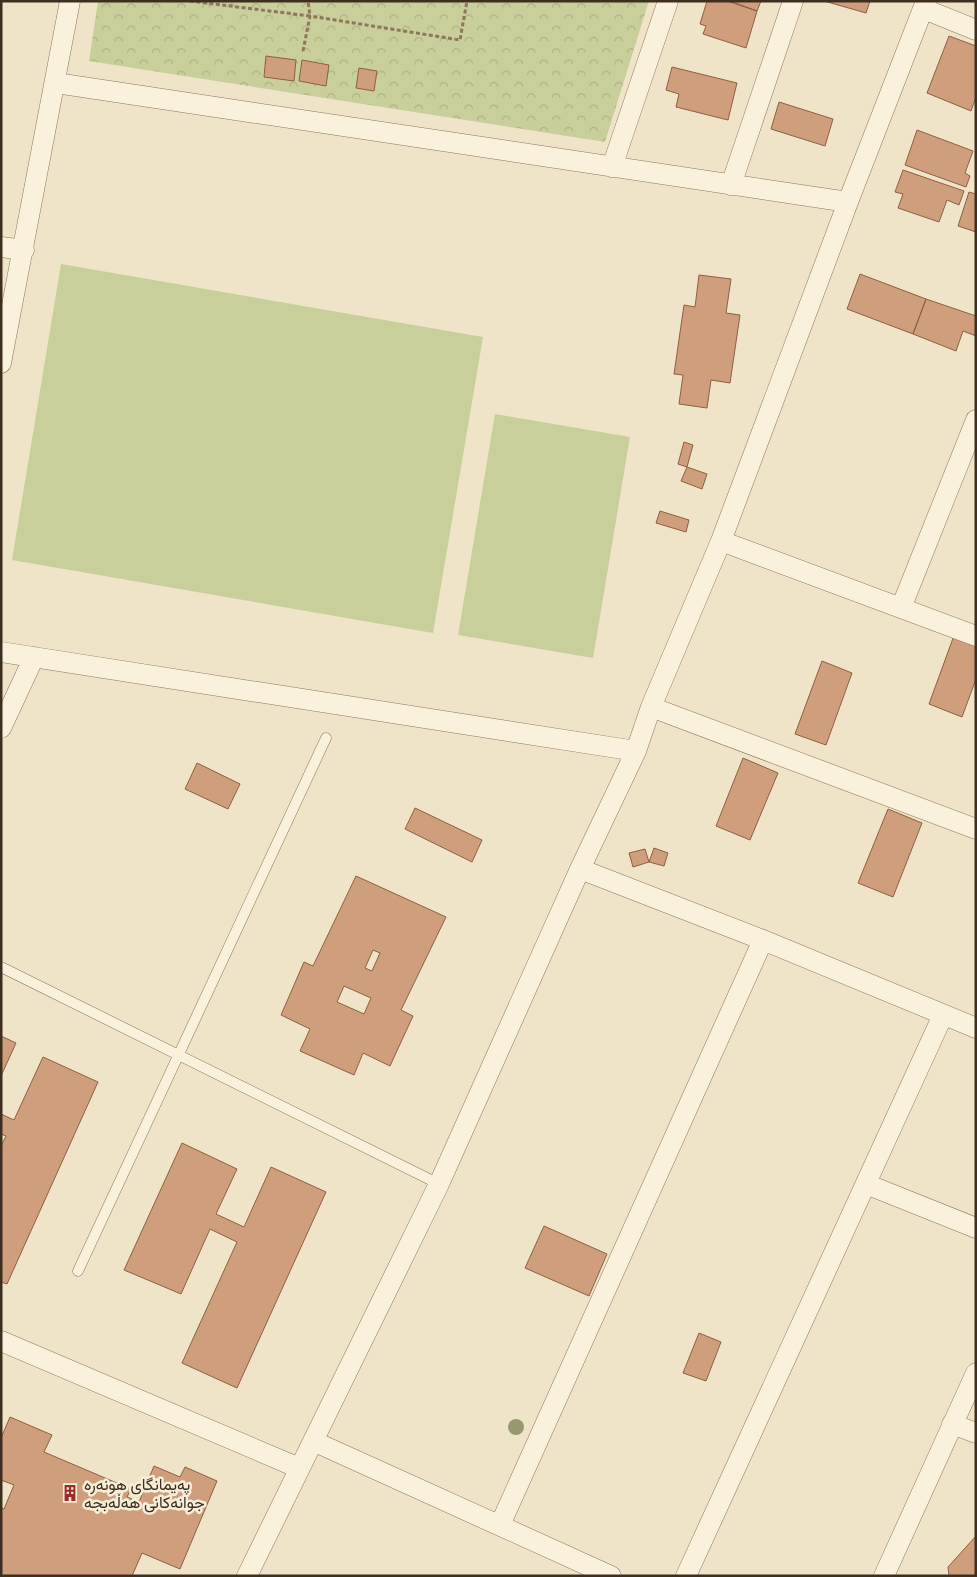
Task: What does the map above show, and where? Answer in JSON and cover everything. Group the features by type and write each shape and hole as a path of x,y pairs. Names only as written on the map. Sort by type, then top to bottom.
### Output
{"street":[{"path":"1,362 24,250 70,1"},
{"path":"612,167 668,1"},
{"path":"731,185 793,1"},
{"path":"247,1576 439,1184 580,869 636,752 651,708 722,541 848,202 925,5 976,30"},
{"path":"56,82 848,202"},
{"path":"1,247 24,250"},
{"path":"901,608 976,420"},
{"path":"722,541 976,636"},
{"path":"1,652 636,752"},
{"path":"1,728 34,657"},
{"path":"651,708 976,828"},
{"path":"580,869 763,940 976,1028"},
{"path":"500,1526 763,940"},
{"path":"686,1576 943,1015"},
{"path":"866,1184 976,1228"},
{"path":"1,1341 299,1468"},
{"path":"884,1576 976,1373"},
{"path":"952,1424 976,1433"},
{"path":"312,1441 611,1576"}],"lane":[{"path":"78,1270 326,738"},
{"path":"1,967 178,1053 439,1184"}],"path":[{"path":"190,1 310,16 460,40 467,1"},
{"path":"303,51 310,16 308,1"}],"green space":[{"path":"98,1 649,1 605,142 89,61"},
{"path":"61,264 483,337 433,633 12,560"},
{"path":"495,414 630,437 593,658 458,635"}],"building":[{"path":"707,1 727,1 757,11 746,48 703,34 706,26 700,24"},
{"path":"730,1 761,1 757,11"},
{"path":"824,1 870,1 866,13"},
{"path":"949,36 976,46 976,97 971,111 927,93"},
{"path":"266,56 296,60 294,81 264,77"},
{"path":"302,60 329,65 326,86 299,81"},
{"path":"672,67 737,83 728,120 676,107 679,94 666,90"},
{"path":"359,68 377,71 374,91 356,88"},
{"path":"779,102 833,119 825,146 771,129"},
{"path":"917,130 973,151 965,173 970,176 966,187 905,165"},
{"path":"903,170 964,191 959,205 947,200 939,222 898,208 903,194 895,192"},
{"path":"969,192 976,194 976,232 958,226"},
{"path":"860,274 926,299 913,334 847,309"},
{"path":"699,275 731,279 726,313 740,315 730,383 711,380 707,408 679,404 683,375 674,374 684,305 695,307"},
{"path":"926,299 976,316 976,336 963,331 956,351 913,334"},
{"path":"684,442 693,445 687,467 678,464"},
{"path":"687,467 707,474 702,489 681,481"},
{"path":"660,511 689,520 686,532 656,523"},
{"path":"956,630 976,637 976,679 962,717 929,704"},
{"path":"822,661 852,673 826,745 795,734"},
{"path":"743,758 778,773 750,840 716,826"},
{"path":"197,763 240,784 228,809 185,789"},
{"path":"415,808 482,840 472,862 405,829"},
{"path":"888,809 922,823 893,897 858,883"},
{"path":"654,848 668,853 664,866 649,862"},
{"path":"645,849 649,862 633,867 629,853"},
{"path":"356,876 446,917 401,1010 413,1016 390,1066 363,1053 354,1075 300,1051 310,1029 281,1015 304,962 313,966","holes":["373,950 380,953 372,971 365,968","344,986 371,998 364,1014 337,1002"]},
{"path":"1,1036 16,1043 1,1076"},
{"path":"43,1057 98,1082 7,1284 1,1282 1,1146 6,1136 1,1134 1,1114 14,1120"},
{"path":"182,1143 237,1169 216,1214 244,1227 271,1167 326,1192 237,1388 182,1363 237,1242 210,1229 181,1294 124,1270"},
{"path":"544,1226 607,1254 589,1296 525,1268"},
{"path":"699,1333 721,1342 706,1381 683,1373"},
{"name":"پەیمانگای هونەرە جوانەکانی هەڵەبجە","path":"10,1417 52,1435 44,1452 131,1489 127,1497 139,1502 154,1466 180,1477 185,1467 217,1481 180,1569 142,1553 132,1576 1,1576 1,1508 4,1509 14,1485 1,1480 1,1438"},
{"path":"976,1536 976,1576 949,1576 948,1567"}],"place":[{"name":"پەیمانگای هونەرە جوانەکانی هەڵەبجە","path":"70,1493"}]}
